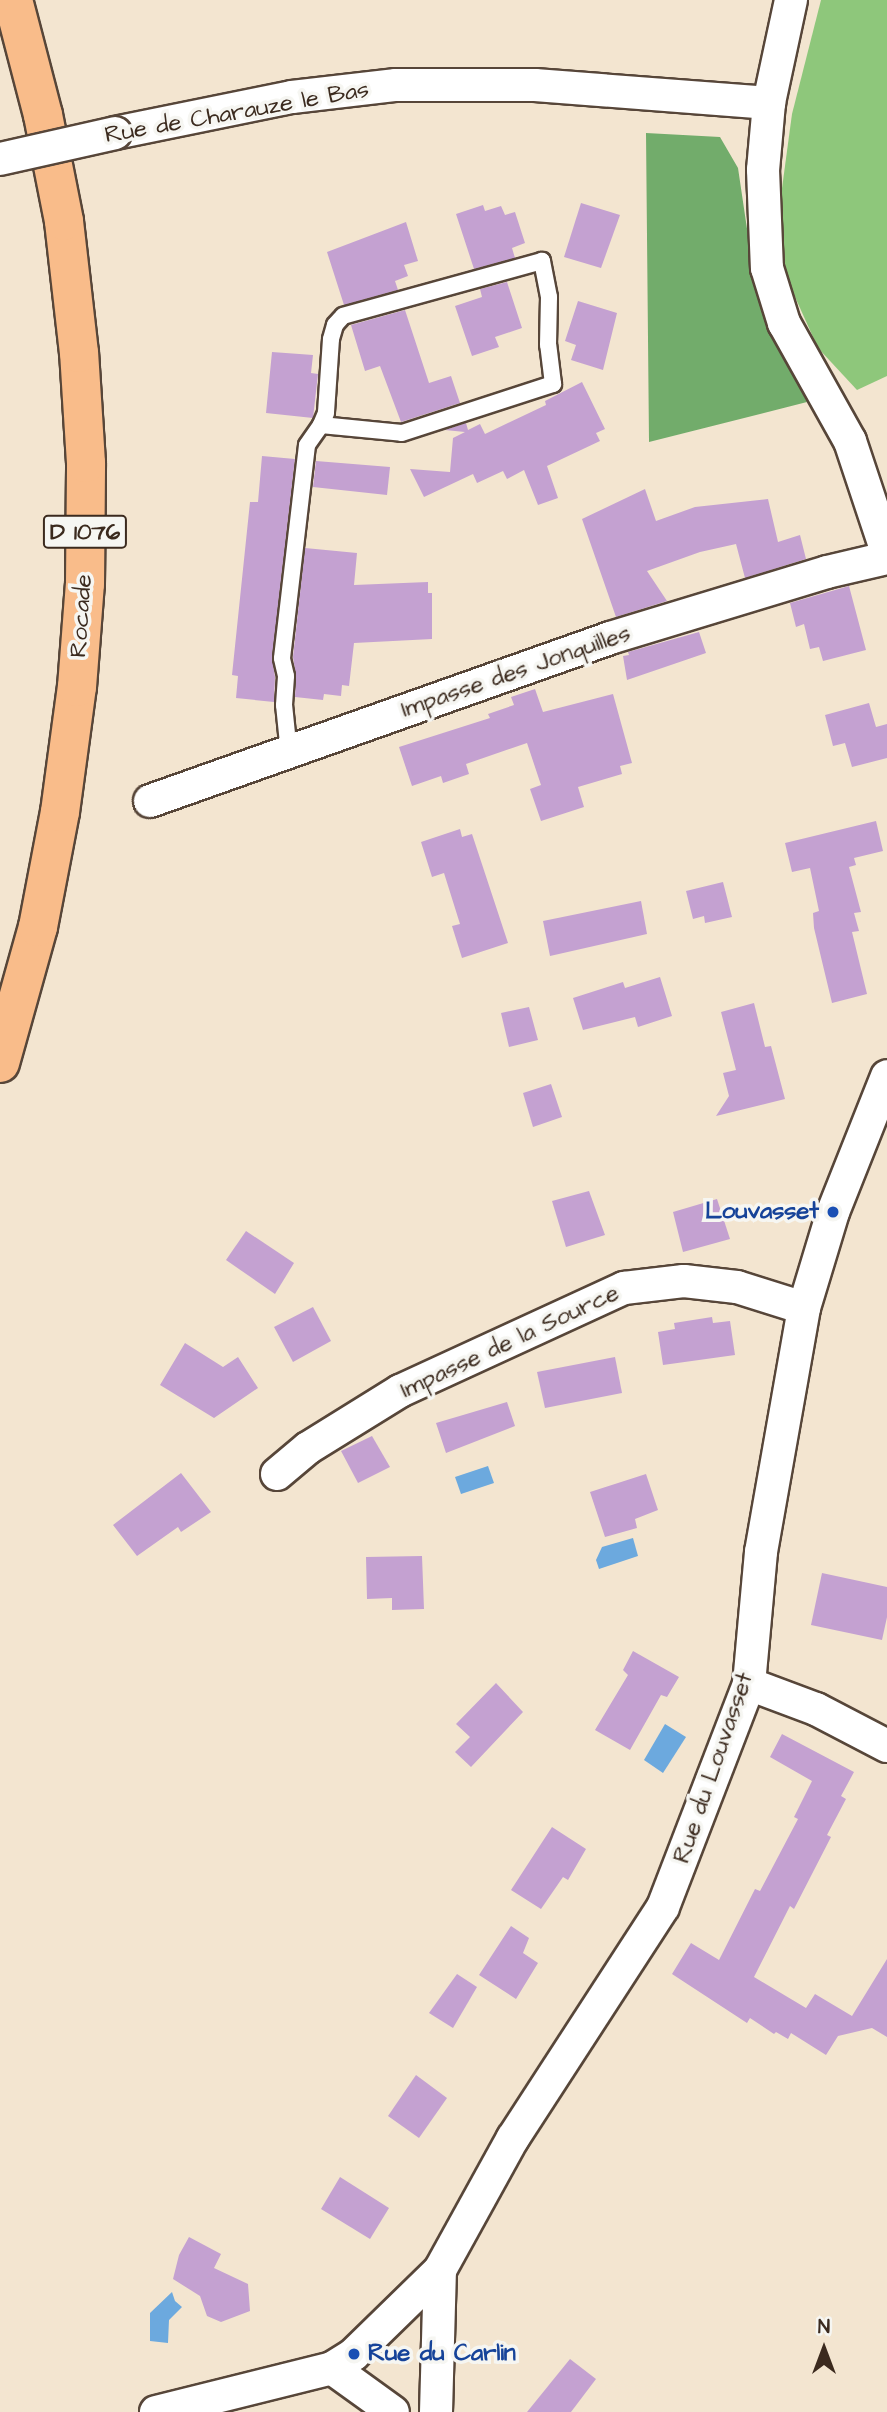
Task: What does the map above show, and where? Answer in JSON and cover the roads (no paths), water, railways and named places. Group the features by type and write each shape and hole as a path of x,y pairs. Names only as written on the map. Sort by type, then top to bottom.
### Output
{"main road":[{"name":"Rocade","path":"0,1063 38,927 60,812 77,687 85,584 86,463 79,353 64,221 43,115 13,0"}],"street":[{"path":"791,0 769,103 763,226 767,268 783,323 850,441 887,552"},
{"name":"Rue de Charauze le Bas","path":"0,159 292,97 396,85 535,85 769,103"},
{"name":"Impasse des Jonquilles","path":"150,801 610,638 827,572 887,558"},
{"name":"Rue du Louvasset","path":"436,2412 440,2270 513,2138 663,1907 749,1684 761,1552 804,1308 832,1212 887,1076"},
{"name":"Impasse de la Source","path":"277,1474 308,1448 400,1391 624,1288 684,1281 737,1287 804,1308"},
{"path":"749,1684 816,1709 887,1746"},
{"path":"156,2412 332,2368 354,2354 440,2270"},
{"path":"332,2368 393,2412"}],"lane":[{"path":"289,753 284,705 286,676 282,658 307,445 326,413 331,339 335,325 343,316 542,261 549,297 548,345 553,384 402,433 321,425"}],"water":[{"path":"488,1466 494,1483 461,1494 455,1477"},
{"path":"633,1538 638,1556 599,1569 596,1560 602,1547"},
{"path":"665,1724 686,1737 663,1773 644,1760"},
{"path":"172,2292 175,2301 182,2307 169,2320 168,2343 150,2341 150,2313"}],"place":[{"name":"Louvasset","path":"833,1212"},
{"name":"Rue du Carlin","path":"354,2354"}]}
